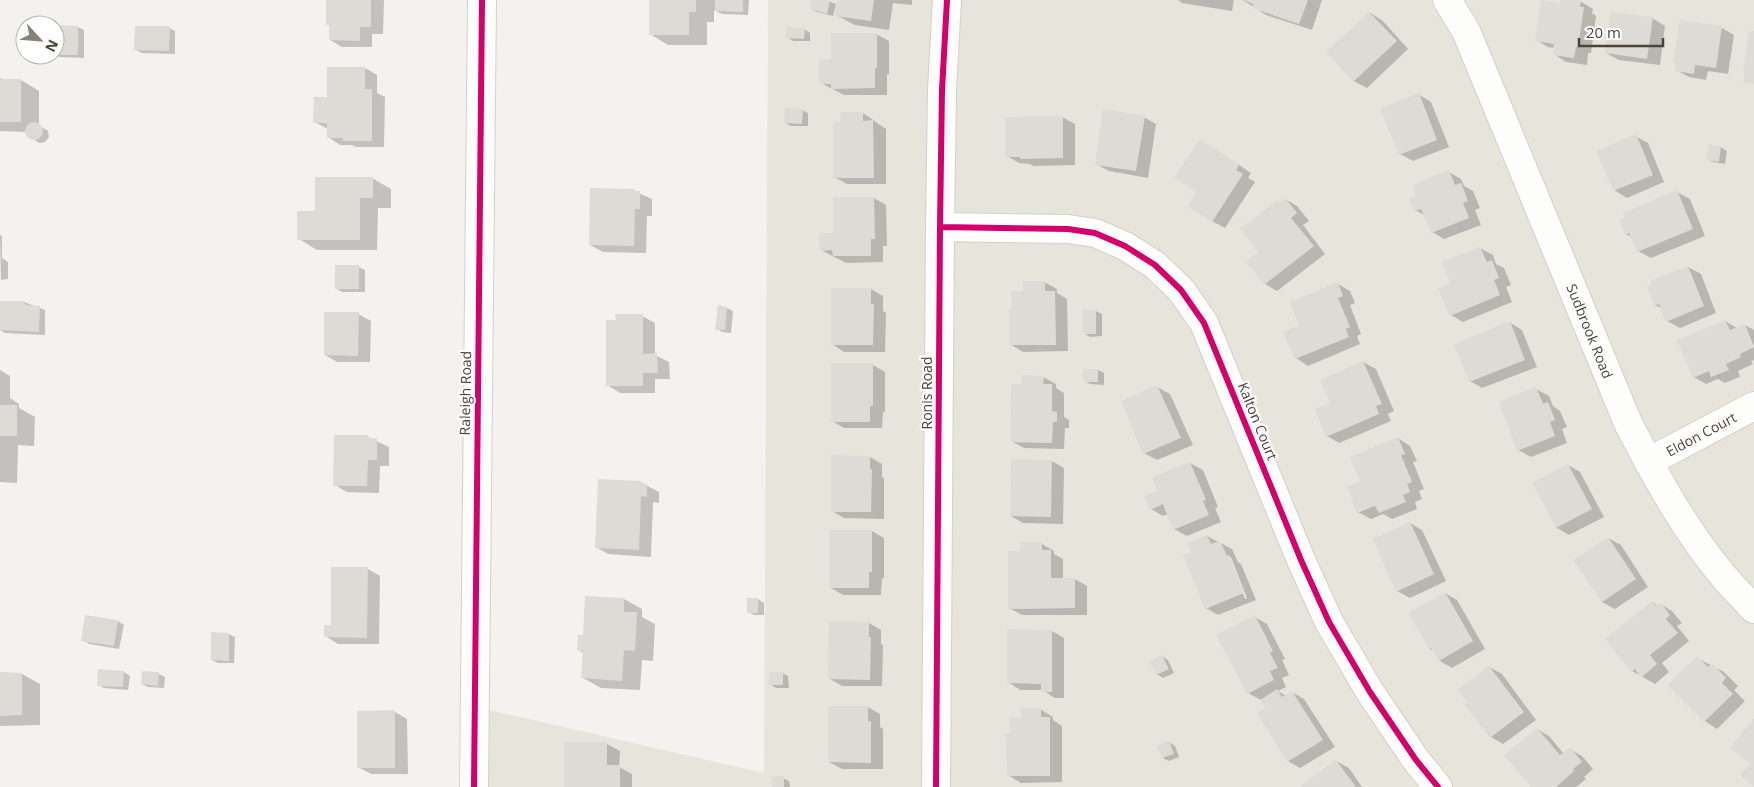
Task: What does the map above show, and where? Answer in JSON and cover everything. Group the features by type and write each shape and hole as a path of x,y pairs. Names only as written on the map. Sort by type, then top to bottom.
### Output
{"street":[{"name":"Raleigh Road","path":"474,787 482,0"},
{"name":"Ronis Road","path":"936,787 940,227 942,90 947,0"},
{"name":"Sudbrook Road","path":"1447,0 1466,30 1628,423 1648,462 1684,521 1725,578 1754,610"},
{"name":"Sudbrook Road","path":"1466,30 1470,0"},
{"name":"Kalton Court","path":"940,227 1068,229 1095,234 1125,246 1155,265 1181,290 1204,323 1301,560 1329,622 1370,692 1416,760 1438,787"},
{"name":"Eldon Court","path":"1648,462 1754,406"}],"shaded area":[{"path":"768,0 1754,0 1754,787 488,787 489,710 764,773"}],"building":[{"path":"326,0 371,0 371,27 360,27 360,41 329,40 329,25 326,25"},
{"path":"649,0 696,0 696,12 689,12 689,35 649,35"},
{"path":"715,0 743,0 743,12 715,11"},
{"path":"812,0 830,0 827,14 810,9"},
{"path":"837,0 874,0 871,21 835,16"},
{"path":"1244,0 1308,0 1299,24 1252,8 1253,4"},
{"path":"1541,0 1560,3 1561,0 1581,0 1580,7 1584,7 1578,47 1576,47 1574,58 1553,55 1554,44 1535,41"},
{"path":"1369,12 1397,41 1353,82 1326,52"},
{"path":"1610,12 1653,17 1647,59 1605,53"},
{"path":"1680,20 1722,26 1716,68 1695,65 1694,74 1675,71 1676,63 1673,63"},
{"path":"65,25 78,26 78,55 65,55"},
{"path":"135,26 170,26 169,51 134,50"},
{"path":"786,27 805,28 804,39 786,38"},
{"path":"1749,31 1754,31 1754,84 1743,82"},
{"path":"831,33 877,33 875,88 831,89 831,84 819,84 819,59 831,59"},
{"path":"327,67 365,67 365,89 372,89 372,141 343,141 343,138 327,138 327,123 313,123 314,97 327,97"},
{"path":"0,79 21,79 21,122 0,122"},
{"path":"1419,93 1437,140 1399,155 1380,108"},
{"path":"785,108 803,109 802,124 784,123"},
{"path":"1103,109 1145,116 1136,171 1095,165"},
{"path":"841,112 863,112 863,121 873,120 874,178 833,178 833,122 840,122"},
{"path":"1063,116 1063,158 1020,159 1020,157 1006,157 1005,117"},
{"path":"34,122 40,125 43,131 40,137 34,140 28,137 25,131 28,125"},
{"path":"1636,134 1653,175 1613,191 1596,151"},
{"path":"1200,139 1239,165 1236,170 1243,174 1212,222 1187,206 1196,192 1174,178"},
{"path":"1709,144 1721,146 1719,162 1706,160"},
{"path":"1449,170 1455,185 1461,183 1468,201 1463,203 1469,218 1431,233 1421,209 1414,211 1409,198 1416,196 1412,185"},
{"path":"315,177 373,177 373,198 360,198 360,240 297,240 297,211 315,211"},
{"path":"590,188 634,189 634,191 640,191 640,209 635,209 634,246 589,245"},
{"path":"1677,190 1693,229 1637,252 1629,233 1625,235 1619,220 1624,218 1623,213"},
{"path":"833,197 874,197 875,239 871,239 871,256 833,256 832,250 820,251 819,233 833,233"},
{"path":"1285,198 1297,213 1291,218 1314,246 1264,285 1246,262 1258,252 1240,229 1277,200 1279,202"},
{"path":"1480,247 1487,262 1492,260 1499,278 1494,280 1500,295 1450,316 1438,288 1450,283 1441,262"},
{"path":"335,265 359,265 359,289 335,289"},
{"path":"1688,266 1704,306 1666,322 1659,304 1654,306 1647,287 1652,285 1650,281"},
{"path":"1023,281 1045,281 1045,291 1055,291 1056,345 1009,345 1009,310 1012,310 1011,291 1023,291"},
{"path":"1338,282 1343,296 1338,298 1350,327 1346,329 1349,337 1295,359 1283,332 1299,325 1290,302"},
{"path":"831,288 871,288 871,304 874,304 873,345 831,345"},
{"path":"0,301 25,301 25,305 40,306 39,332 0,330"},
{"path":"718,305 727,307 725,330 715,330"},
{"path":"1083,310 1096,310 1096,334 1083,334"},
{"path":"324,312 359,312 358,356 324,355"},
{"path":"615,314 643,314 643,354 657,353 658,373 643,373 643,386 606,386 606,320 616,320"},
{"path":"1725,320 1730,330 1745,324 1754,347 1740,354 1741,357 1726,364 1729,370 1711,377 1709,371 1693,378 1677,340"},
{"path":"1510,321 1525,360 1469,382 1454,344"},
{"path":"1363,361 1382,404 1376,406 1379,414 1326,437 1315,409 1330,403 1320,380"},
{"path":"831,363 873,363 873,406 870,406 870,422 831,422"},
{"path":"1083,369 1098,369 1098,382 1083,382"},
{"path":"1022,375 1044,376 1043,384 1052,384 1052,411 1057,412 1057,422 1053,422 1052,443 1010,442 1011,384 1022,384"},
{"path":"1157,385 1181,438 1143,454 1121,401"},
{"path":"1536,387 1543,404 1548,402 1555,420 1550,422 1555,436 1517,451 1499,402"},
{"path":"0,405 17,405 17,436 0,436"},
{"path":"334,435 368,435 368,438 377,438 377,460 368,460 367,486 333,486"},
{"path":"1398,437 1405,454 1401,455 1412,482 1407,484 1410,492 1403,495 1406,502 1379,513 1375,506 1357,513 1347,487 1360,481 1350,457"},
{"path":"831,455 870,456 870,470 872,469 871,512 831,512"},
{"path":"1011,459 1052,460 1051,517 1010,516"},
{"path":"1190,462 1206,500 1203,501 1209,515 1173,530 1163,504 1150,510 1144,496 1158,491 1152,477"},
{"path":"1568,464 1592,509 1556,528 1532,483"},
{"path":"598,479 640,481 640,483 647,484 647,497 641,496 639,550 595,548"},
{"path":"1410,522 1434,574 1396,592 1373,539"},
{"path":"830,530 872,530 872,572 869,572 869,588 830,588"},
{"path":"1207,535 1211,544 1220,541 1227,556 1229,555 1244,593 1205,609 1183,555 1191,553 1187,543"},
{"path":"1608,537 1636,579 1602,602 1573,560"},
{"path":"1020,542 1042,542 1042,550 1051,550 1051,578 1075,578 1075,608 1008,609 1008,551 1020,551"},
{"path":"331,567 368,567 367,638 324,637 324,625 331,625"},
{"path":"1445,592 1473,641 1439,661 1431,648 1429,649 1408,613"},
{"path":"585,596 624,598 624,612 637,612 635,651 624,650 622,681 581,678 583,651 577,650 578,635 583,635"},
{"path":"747,598 758,598 758,613 747,613"},
{"path":"1652,601 1656,606 1660,602 1670,615 1666,619 1678,633 1650,655 1657,664 1641,678 1635,669 1631,672 1605,639"},
{"path":"85,615 118,620 114,646 81,641"},
{"path":"1255,615 1273,651 1270,653 1278,668 1270,671 1274,680 1247,694 1216,635"},
{"path":"829,621 869,622 869,637 871,637 870,680 828,679"},
{"path":"1007,629 1052,630 1052,692 1041,692 1041,684 1007,683"},
{"path":"211,632 229,633 229,661 211,660"},
{"path":"1162,655 1169,669 1156,675 1149,661"},
{"path":"1697,656 1708,667 1712,663 1726,678 1722,683 1733,694 1704,722 1667,685"},
{"path":"1489,666 1524,712 1490,738 1464,704 1467,702 1457,690"},
{"path":"98,669 124,671 123,687 97,686"},
{"path":"142,671 159,672 158,686 141,684"},
{"path":"0,672 22,673 22,715 0,716"},
{"path":"769,672 783,672 783,685 769,685"},
{"path":"1277,689 1282,697 1292,691 1323,740 1287,762 1257,713 1265,708 1260,700"},
{"path":"828,706 868,706 868,721 871,721 871,763 828,762"},
{"path":"1021,708 1041,708 1041,717 1050,717 1050,776 1007,776 1006,734 1010,733 1009,718 1021,718"},
{"path":"395,710 395,768 357,768 357,711"},
{"path":"1754,718 1754,787 1740,775 1750,764 1730,748"},
{"path":"1537,728 1560,755 1570,747 1582,762 1556,787 1531,787 1504,755"},
{"path":"1169,741 1174,754 1162,758 1157,745"},
{"path":"564,742 607,742 607,765 620,765 620,787 564,787"},
{"path":"1336,760 1356,787 1303,787 1301,785"},
{"path":"784,776 784,787 772,787 771,777"}],"cycle path":[{"path":"474,787 482,0"},
{"path":"936,787 940,227 942,90 947,0"},
{"path":"940,227 1068,229 1095,233 1125,246 1155,265 1181,290 1204,323 1301,560 1329,622 1370,692 1416,760 1438,787"}]}
